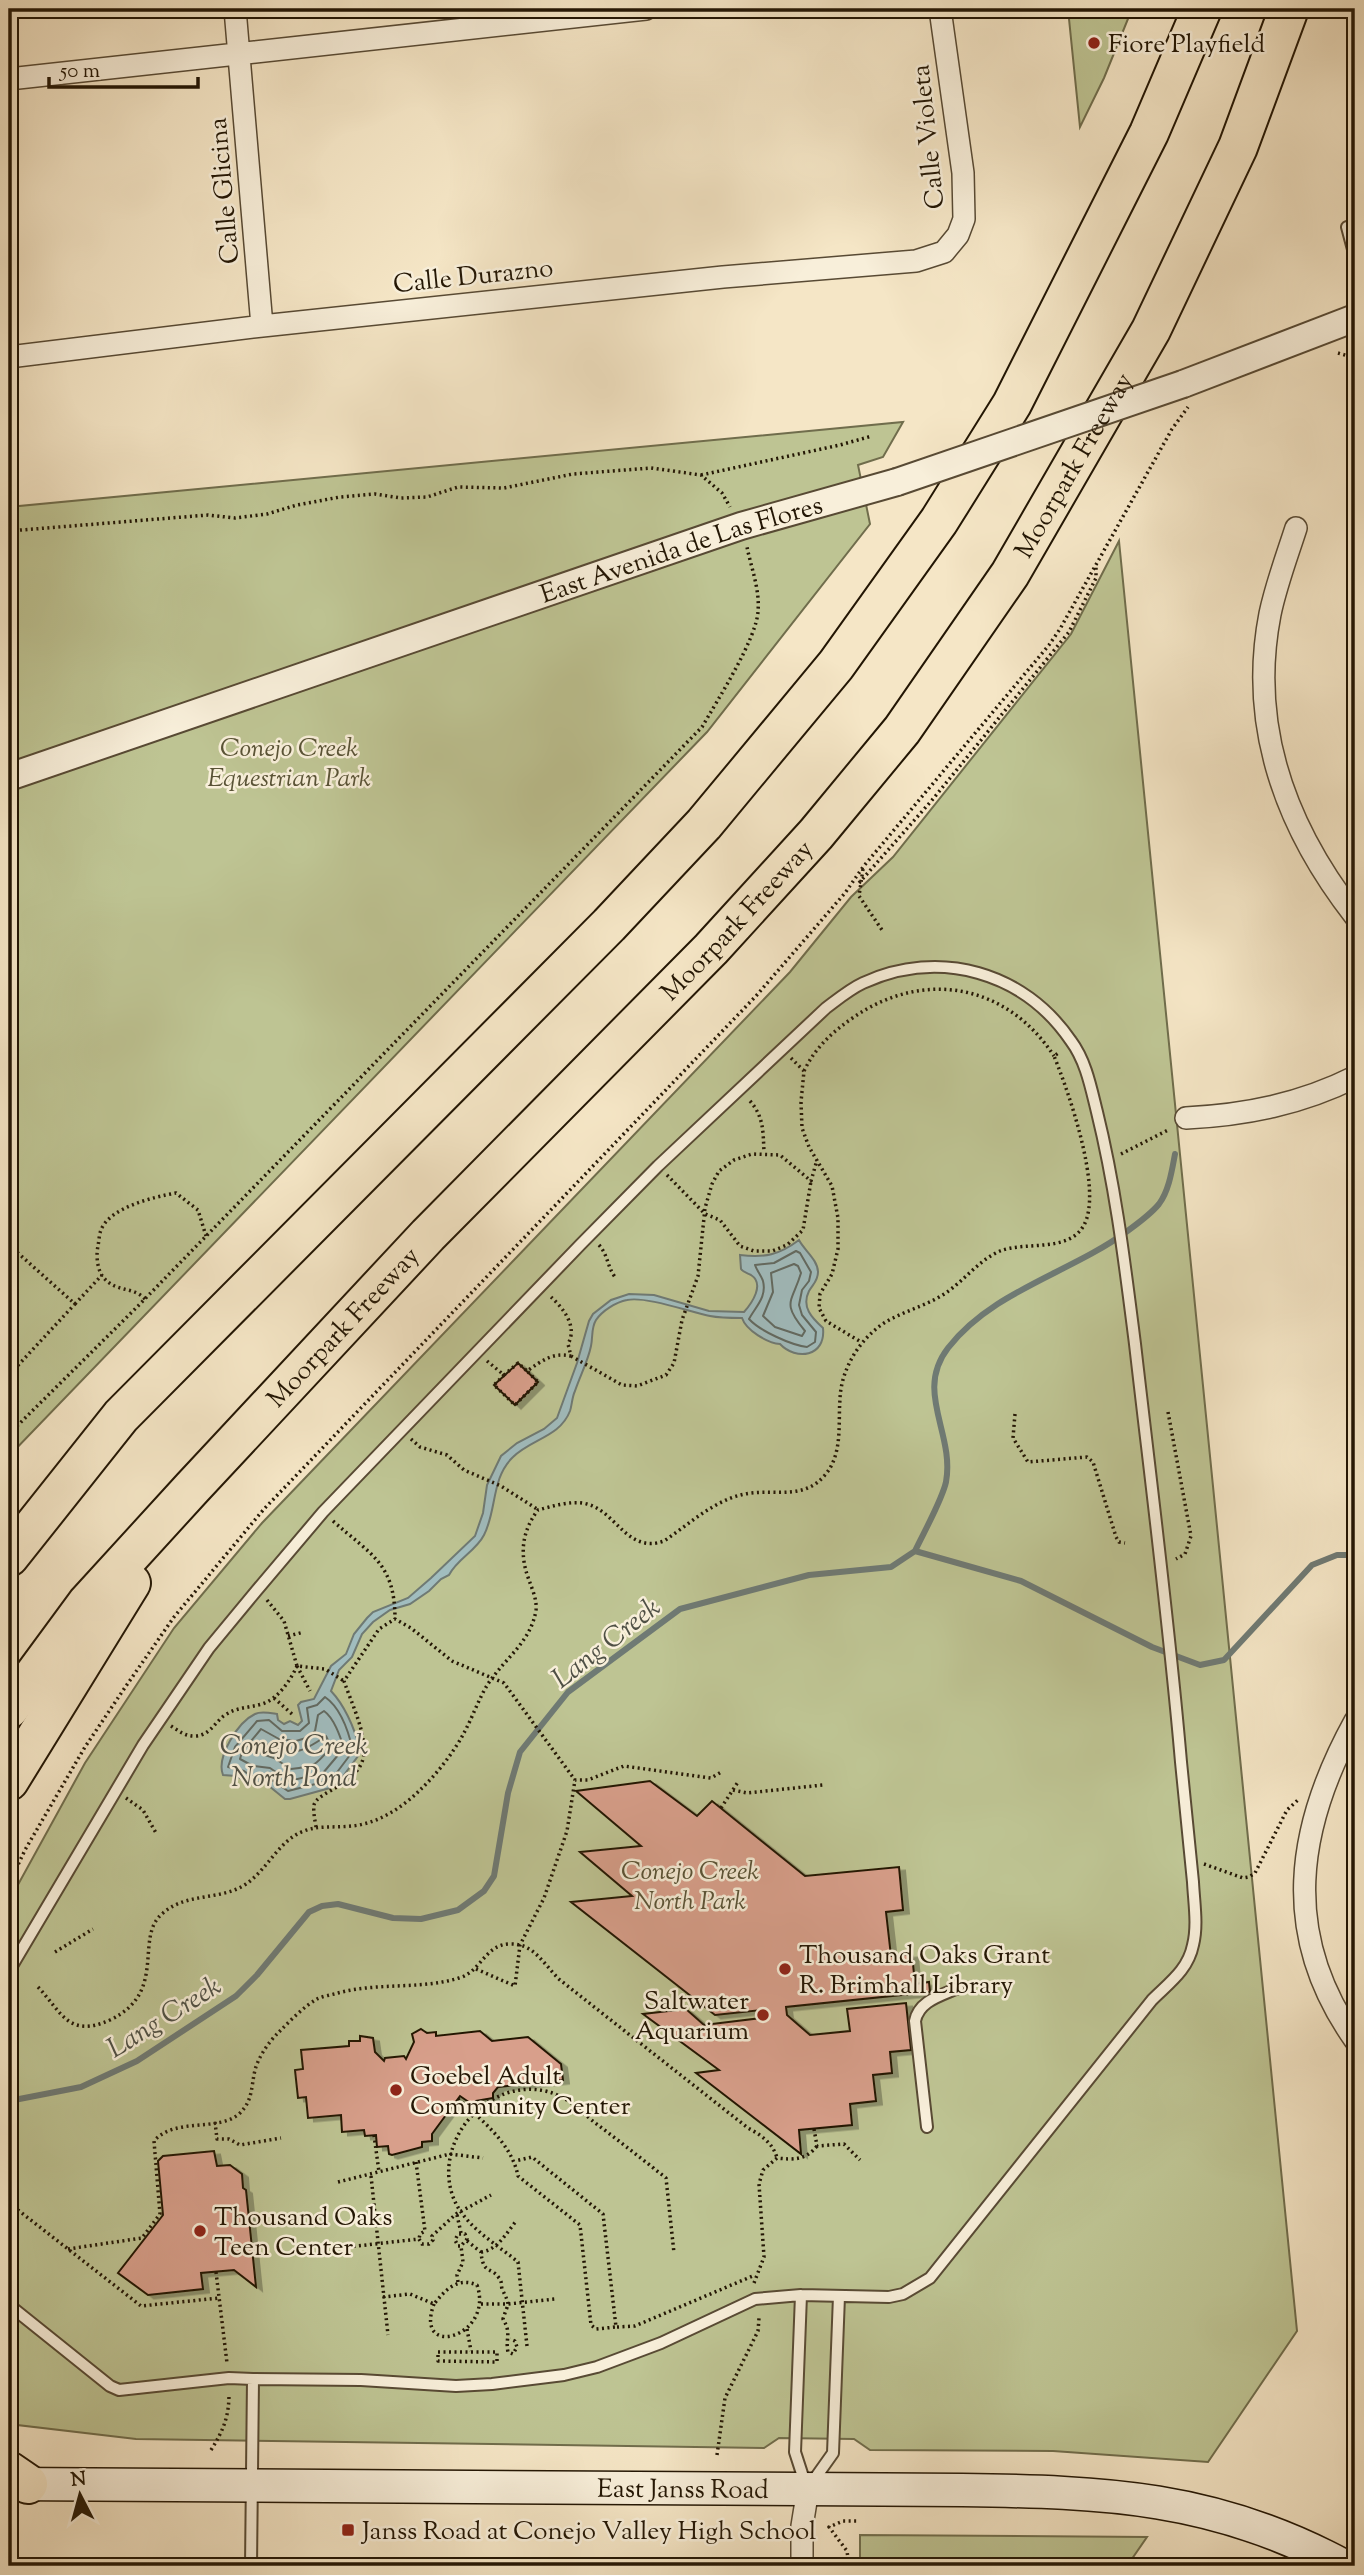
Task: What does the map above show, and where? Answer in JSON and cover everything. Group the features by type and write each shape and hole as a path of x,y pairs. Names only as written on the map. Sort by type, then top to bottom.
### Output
{"highway":[{"path":"9,1519 121,1416 609,925 704,824 835,665 939,521 1012,404 1149,133 1202,9"},
{"name":"Moorpark Freeway","path":"9,1709 87,1603 428,1235 711,949 816,834 902,730 1010,574 1151,330 1238,147 1289,9"},
{"path":"9,1557 121,1416"},
{"path":"9,1781 192,1488"}],"main road":[{"name":"East Janss Road","path":"15,2480 251,2486 1057,2491 1179,2505 1247,2524 1344,2566"}],"street":[{"name":"Calle Glicina","path":"235,9 262,326"},
{"path":"9,79 646,9"},
{"name":"Calle Violeta","path":"940,9 963,173 964,219 958,235 944,253"},
{"name":"Calle Durazno","path":"9,357 262,326 723,277 916,261 944,253"},
{"name":"East Avenida de Las Flores","path":"9,777 744,537 897,482 1188,393 1355,318"},
{"path":"1296,528 1270,614 1264,674 1268,727 1281,786 1304,841 1330,884 1355,916"},
{"path":"1186,1118 1268,1109 1323,1093 1355,1077"},
{"path":"1355,1721 1335,1756 1317,1802 1309,1835 1304,1878 1307,1927 1319,1969 1333,2003 1355,2040"},
{"path":"802,2566 802,2526 808,2489"}],"lane":[{"path":"1347,227 1355,257"},
{"path":"9,1971 114,1792 209,1648 323,1512 658,1166 826,1008 863,983 911,970 942,967 971,971 1023,991 1046,1010 1073,1043 1091,1087 1118,1216 1170,1642 1196,1921 1193,1947 1184,1969 1152,2000 930,2278 903,2294 889,2297 801,2295 755,2299 661,2343 597,2367 564,2375 457,2386 361,2380 229,2378 118,2390 9,2305"},
{"path":"928,2127 915,2021 923,2004 958,1989"},
{"path":"801,2295 795,2452 808,2489"},
{"path":"808,2489 833,2453 839,2296"},
{"path":"251,2566 253,2379"}],"path":[{"path":"1338,353 1355,358"},
{"path":"9,1884 25,1850 85,1747 126,1686 174,1617 264,1509 756,996 845,893 863,867 1049,645 1172,429 1188,393"},
{"path":"9,531 208,516 235,518 267,514 340,497 375,494 401,498 427,497 458,487 504,488 573,474 651,468 701,475 872,436"},
{"path":"9,1434 145,1299 702,727 754,629 759,602 744,537 722,493 701,475"},
{"path":"859,883 933,799 1069,632 1096,578 1097,563"},
{"path":"863,867 859,896 882,930"},
{"path":"38,1987 59,2015 70,2023 87,2026 107,2021 128,2010 141,1992 147,1973 154,1924 160,1914 190,1898 226,1893 245,1885 296,1834 316,1827 368,1823 402,1806 421,1790 456,1744 494,1677 532,1628 537,1606 523,1558 523,1541 528,1523 538,1510 578,1503 589,1504 600,1510 631,1538 654,1545 730,1497 752,1493 791,1493 815,1485 825,1475 837,1452 840,1395 844,1378 862,1342 892,1318 943,1295 981,1262 1002,1250 1060,1242 1072,1238 1083,1227 1090,1208 1085,1162 1069,1091 1054,1056 1033,1027 994,1000 950,989 922,990 889,998 847,1021 821,1043 804,1071 802,1128 809,1147 832,1186 838,1218 838,1249 832,1274 820,1294 819,1308 826,1321 862,1342"},
{"path":"1054,1056 1073,1043"},
{"path":"783,1048 804,1071"},
{"path":"740,1088 762,1119 764,1153"},
{"path":"1108,1161 1186,1118"},
{"path":"527,1371 550,1356 560,1353 571,1356 622,1385 637,1386 666,1376 674,1363 686,1310 698,1276 705,1214 712,1184 719,1171 734,1160 764,1153 780,1155 811,1181"},
{"path":"658,1166 705,1214 720,1220 740,1245 754,1251 772,1251 787,1245 803,1230 807,1190 817,1160"},
{"path":"145,1299 140,1294 116,1288 102,1276 96,1255 102,1228 122,1210 150,1197 176,1193 198,1210 206,1236"},
{"path":"589,1236 606,1254 610,1270 615,1277"},
{"path":"9,1245 75,1304"},
{"path":"9,1375 102,1276"},
{"path":"540,1287 568,1317 572,1328 568,1344 571,1356"},
{"path":"477,1353 504,1375"},
{"path":"518,1363 538,1382 515,1405 494,1385 504,1375 518,1363"},
{"path":"1015,1414 1013,1438 1028,1462 1087,1457 1093,1462 1116,1537 1119,1542 1125,1543"},
{"path":"1161,1561 1185,1554 1191,1536 1169,1415 1162,1418"},
{"path":"401,1431 420,1447 447,1455 464,1470 501,1486 538,1510"},
{"path":"323,1512 387,1572 395,1595 396,1619"},
{"path":"257,1590 276,1608 284,1621 297,1665 310,1691"},
{"path":"396,1619 452,1661 504,1683 575,1780 567,1831 544,1898 520,1945 514,1986 476,1969"},
{"path":"344,1681 379,1629 396,1619"},
{"path":"288,1636 304,1632"},
{"path":"297,1665 325,1669 344,1681 362,1740 363,1758 357,1770 343,1785 317,1799 314,1804 316,1827"},
{"path":"160,1720 186,1735 203,1735 224,1715 274,1698 292,1677 297,1665"},
{"path":"274,1698 292,1714"},
{"path":"575,1780 588,1780 624,1766 711,1778 723,1771"},
{"path":"721,1808 738,1782"},
{"path":"733,1790 747,1793 823,1785"},
{"path":"114,1792 143,1810 156,1833"},
{"path":"1191,1866 1206,1864 1243,1878 1249,1877 1255,1873 1287,1810 1297,1798 1317,1802"},
{"path":"55,1952 93,1929"},
{"path":"68,2249 142,2238 160,2214 154,2141 159,2135 191,2124 227,2121 238,2115 249,2101 258,2062 274,2036 319,1998 380,1985 421,1985 463,1977 476,1969 482,1959 499,1946 508,1944 520,1945 542,1958 548,1969 560,1980 748,2128 762,2136 774,2148 777,2158"},
{"path":"523,2084 523,2090"},
{"path":"461,2233 459,2213 449,2179 450,2154 459,2130 473,2112 505,2093 523,2090 560,2096 666,2178 674,2253"},
{"path":"457,2099 496,2136 516,2161 519,2176 580,2225 591,2325 596,2329 635,2326 755,2275"},
{"path":"215,2122 217,2139 229,2139 240,2145 281,2138"},
{"path":"753,2285 764,2257 759,2184 763,2170 777,2158 795,2160 811,2154 817,2146 814,2129"},
{"path":"374,2135 379,2172"},
{"path":"817,2146 844,2144 860,2160"},
{"path":"338,2182 371,2176 450,2154 483,2158"},
{"path":"516,2161 532,2157 603,2214 616,2328"},
{"path":"416,2162 425,2231"},
{"path":"371,2176 388,2335"},
{"path":"432,2236 459,2213 491,2195"},
{"path":"9,2203 141,2306 219,2298"},
{"path":"459,2213 518,2262 527,2346"},
{"path":"481,2252 497,2245 517,2220"},
{"path":"419,2239 422,2244 429,2244 433,2240 430,2232 425,2231"},
{"path":"419,2239 420,2234 425,2231"},
{"path":"461,2233 481,2252 482,2262 489,2272 499,2278 509,2309 503,2319 510,2339"},
{"path":"461,2233 455,2238 456,2244 461,2246"},
{"path":"348,2247 419,2239"},
{"path":"461,2246 467,2241"},
{"path":"458,2282 457,2275 463,2262 461,2246"},
{"path":"216,2272 228,2365"},
{"path":"458,2282 477,2285 481,2304 466,2328 452,2336 442,2336 434,2332 429,2318 434,2304 458,2282"},
{"path":"383,2297 410,2294 434,2304"},
{"path":"481,2304 555,2300"},
{"path":"717,2455 725,2398 758,2331 759,2318"},
{"path":"466,2328 471,2351"},
{"path":"471,2351 497,2352 497,2362 438,2361 438,2352 471,2351"},
{"path":"211,2450 225,2429 229,2412 229,2389"},
{"path":"849,2566 847,2551 829,2527 844,2521 858,2521"}],"green space":[{"name":"Fiore Playfield","path":"1068,9 1132,9 1104,78 1080,127"},
{"name":"Conejo Creek Equestrian Park","path":"903,422 883,457 858,465 870,524 707,732 9,1456 9,507"},
{"name":"Conejo Creek North Park","path":"1119,541 1297,2331 1208,2462 1053,2451 870,2450 854,2439 779,2438 764,2448 136,2439 9,2424 9,1901 85,1763 174,1628 262,1523 790,972 851,897 893,857 1071,634"},
{"path":"860,2535 1147,2537 1127,2566 860,2566"}],"water":[{"name":"Conejo Creek North Pond","path":"799,1240 813,1259 818,1272 806,1302 812,1316 823,1328 823,1338 815,1350 809,1353 794,1353 758,1335 742,1318 710,1316 635,1299 623,1301 606,1310 594,1323 590,1352 570,1411 559,1427 520,1451 506,1465 481,1541 449,1575 429,1591 410,1604 390,1610 373,1622 362,1634 352,1657 339,1670 331,1691 350,1720 361,1752 341,1779 330,1788 285,1799 264,1782 249,1783 236,1776 223,1775 226,1750 248,1718 263,1712 277,1714 278,1720 284,1724 290,1721 298,1725 302,1721 298,1705 314,1699 331,1666 346,1654 354,1634 367,1618 373,1612 408,1598 475,1536 483,1513 487,1485 501,1456 557,1418 593,1314 611,1300 629,1294 654,1295 709,1311 744,1312 753,1299 757,1283 741,1269 740,1255 771,1254"}],"building":[{"path":"518,1363 538,1382 515,1405 494,1385"},
{"name":"Thousand Oaks Grant R. Brimhall Library","path":"650,1781 697,1816 712,1801 805,1876 899,1867 903,1910 886,1912 891,1956 912,1954 915,1984 929,1982 930,1992 786,2007 787,2015 810,2035 850,2031 847,2009 906,2003 911,2050 890,2052 892,2073 873,2075 876,2101 850,2104 852,2125 799,2130 801,2154 696,2073 719,2070 643,2014 686,2009 704,2025 761,2018 761,2010 715,2015 571,1902 632,1896 580,1852 641,1846 576,1791"},
{"name":"Goebel Adult Community Center","path":"421,2029 427,2033 436,2032 436,2036 480,2031 492,2041 528,2037 561,2064 563,2080 498,2087 493,2098 476,2101 473,2105 460,2096 432,2134 432,2141 422,2142 422,2147 392,2155 389,2154 388,2146 377,2147 376,2135 365,2136 364,2130 342,2132 341,2115 308,2118 306,2097 298,2098 295,2070 303,2069 301,2050 349,2046 349,2041 360,2041 360,2036 373,2038 375,2052 384,2061 385,2058 404,2056 406,2059 414,2042 412,2034"},
{"name":"Thousand Oaks Teen Center","path":"214,2151 217,2166 230,2165 242,2174 256,2287 234,2270 201,2273 203,2289 148,2295 118,2273 163,2215 158,2161 163,2156"},
{"path":"658,2560 693,2560 693,2566 658,2566"}],"waterway":[{"path":"915,1551 946,1482 947,1464 935,1397 935,1381 939,1364 948,1348 966,1328 1009,1297 1104,1246 1148,1216 1165,1193 1175,1154"},
{"name":"Lang Creek","path":"9,2101 81,2087 137,2061 236,1996 309,1912 322,1906 338,1904 393,1918 421,1919 458,1910 484,1891 494,1876 508,1793 520,1752 568,1692 680,1609 809,1575 891,1567 915,1551 1021,1581 1152,1647 1200,1665 1224,1660 1312,1565 1337,1555 1355,1555"}],"place":[{"name":"Fiore Playfield","path":"1094,43"},
{"name":"Thousand Oaks Grant R. Brimhall Library","path":"785,1969"},
{"name":"Saltwater Aquarium","path":"763,2015"},
{"name":"Goebel Adult Community Center","path":"396,2090"},
{"name":"Thousand Oaks Teen Center","path":"200,2231"},
{"name":"Janss Road at Conejo Valley High School","path":"348,2530"}]}
